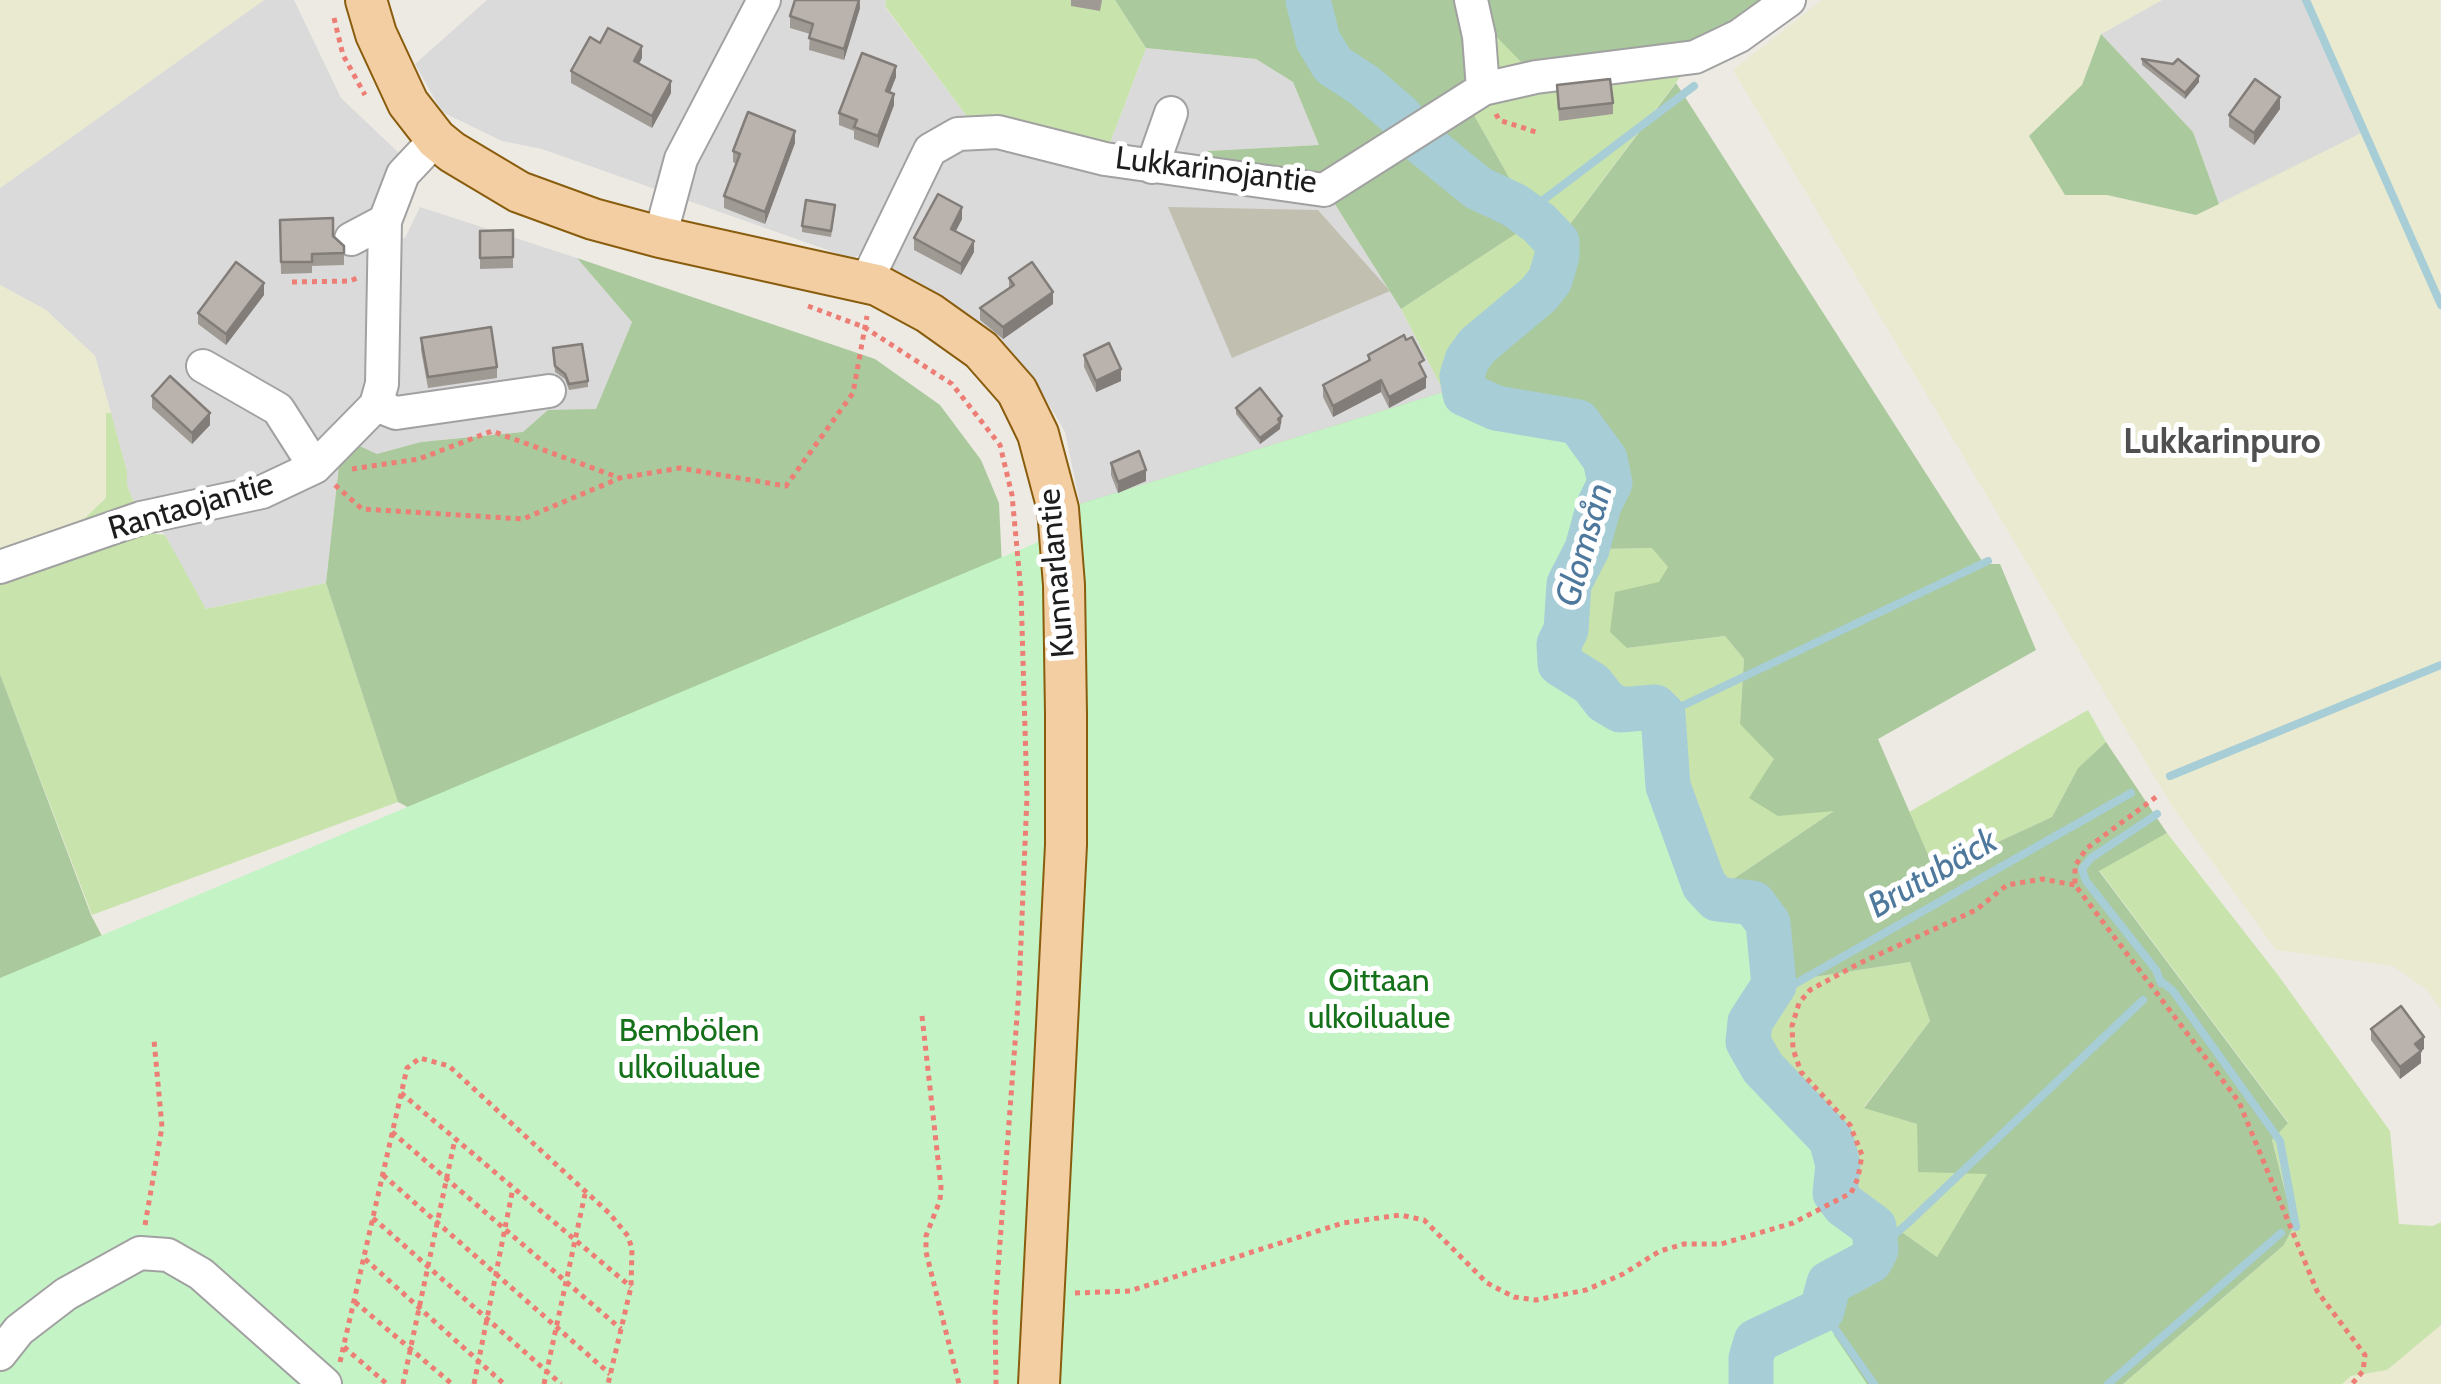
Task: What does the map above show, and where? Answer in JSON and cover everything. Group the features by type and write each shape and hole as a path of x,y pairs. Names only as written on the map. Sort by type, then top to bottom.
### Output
{"main road":[{"name":"Kunnarlantie","path":"366,0 376,34 408,103 436,139 452,152 519,192 593,218 660,237 866,282 929,313 980,350 1017,391 1038,434 1058,509 1064,585 1066,845 1038,1384"}],"street":[{"path":"660,237 680,159 764,0"},
{"path":"1470,0 1480,36 1483,89"},
{"name":"Lukkarinojantie","path":"866,282 930,150 958,134 998,132 1105,159 1324,190 1483,89 1536,77 1695,56 1739,36 1790,0"},
{"path":"1152,166 1171,114"},
{"path":"436,139 403,174 386,221 382,384 376,405 396,412 549,391"},
{"path":"351,240 386,221"},
{"path":"203,366 278,409 314,467"},
{"name":"Rantaojantie","path":"0,566 140,518 262,492 314,467 376,405"},
{"path":"0,1354 19,1330 66,1294 140,1253 168,1256 200,1274 332,1375"}],"path":[{"path":"1483,89 1499,120 1539,133"},
{"path":"292,282 350,282 383,268"},
{"path":"796,301 864,327 952,384 1000,445 1012,495 1021,592 1027,796 1019,990 995,1309 996,1384"},
{"path":"314,467 362,509 523,520 620,478 680,468 786,486 853,392 864,327"},
{"path":"314,467 364,470 420,459 492,431 620,478"},
{"path":"2156,797 2086,849 2074,866 2075,885 2239,1102 2317,1291 2366,1355 2362,1371 2352,1384"},
{"path":"1067,1296 1084,1291 1130,1292 1343,1222 1400,1215 1424,1220 1487,1283 1514,1297 1536,1300 1586,1290 1623,1274 1660,1250 1684,1244 1721,1244 1792,1223 1852,1192 1862,1154 1850,1125 1800,1072 1792,1026 1799,1003 1810,990 1858,964 1976,910 2007,885 2042,878 2075,885"},
{"path":"922,1016 940,1187 940,1200 926,1236 926,1252 958,1384"},
{"path":"140,1253 162,1127 154,1040"},
{"path":"332,1375 344,1347 407,1068 420,1058 449,1066 628,1236 632,1249 630,1286 608,1384"},
{"path":"401,1093 630,1286"},
{"path":"392,1132 620,1329"},
{"path":"403,1384 455,1139"},
{"path":"383,1175 610,1374"},
{"path":"474,1384 512,1188"},
{"path":"544,1384 585,1194"},
{"path":"373,1218 561,1384"},
{"path":"364,1258 504,1384"},
{"path":"354,1301 452,1384"},
{"path":"344,1347 387,1384"}],"shaded area":[{"path":"264,0 294,0 341,98 400,154 372,236 405,238 420,207 577,258 632,322 596,409 548,411 524,432 421,442 339,466 326,583 205,609 165,535 136,507 95,356 46,310 0,285 0,188"},
{"path":"487,0 886,0 885,7 971,122 874,243 853,259 542,149 502,141 442,112 415,64"},
{"path":"2162,0 2306,0 2364,132 2219,204 2193,132 2101,34"},
{"path":"1146,48 1256,59 1293,82 1319,145 1209,151 1204,168 1107,151"},
{"path":"983,145 1094,171 1333,201 1401,309 1444,392 1080,504 1065,432 1034,379 992,334 889,271 940,159 957,147"},
{"path":"1168,207 1318,210 1390,291 1232,358"}],"green space":[{"path":"0,0 264,0 0,188"},
{"path":"886,0 1115,0 1146,48 1107,151 971,122 885,6"},
{"path":"1115,0 1460,0 1474,78 1465,99 1534,222 1401,309 1333,201 1204,168 1208,151 1319,145 1293,82 1256,59 1146,48"},
{"path":"1460,0 1695,57 1444,392 1401,309 1534,222 1465,99"},
{"path":"1480,0 1773,0 1736,26 1637,62 1536,77 1486,26"},
{"path":"1822,0 2162,0 2101,34 2082,85 2065,195 2107,195 2196,215 2363,132 2306,0 2440,0 2441,1010 2427,990 2393,966 2276,950 2172,806 1733,70"},
{"path":"2101,34 2193,132 2219,204 2196,215 2107,195 2065,195 2029,136 2082,85"},
{"name":"Oittaan ulkoilualue","path":"1676,83 1984,564 2000,564 2036,650 1878,739 1935,871 2052,817 2078,768 2106,742 2167,833 2099,871 2288,1123 2272,1140 2294,1226 2283,1246 2123,1384 1080,1384 1080,504 1444,392","holes":["1652,548 1668,567 1659,582 1615,592 1610,632 1627,648 1725,636 1744,659 1740,724 1774,759 1749,798 1778,816 1834,811 1726,884 1788,981 1910,962 1930,1021 1864,1108 1917,1124 1918,1172 1987,1174 1937,1257 1882,1218 1841,1222 1813,1197 1837,1172 1837,1152 1831,1139 1754,1055 1726,958 1523,646 1552,550"]},
{"path":"577,258 875,359 940,405 981,460 999,503 1013,797 421,814 398,802 326,583 339,465 355,444 377,454 421,442 523,432 548,410 596,409 632,322"},
{"path":"0,285 46,310 95,356 111,413 106,414 106,498 83,520 0,548"},
{"path":"1444,392 1591,434 1609,493 1559,633 1573,689 1654,722 1711,894 1765,914 1772,979 1733,1036 1754,1083 1825,1133 1837,1172 1823,1194 1872,1234 1833,1288 1834,1335 1867,1384 1760,1384 1764,1351 1823,1326 1813,1305 1752,1329 1735,1384 0,1384 0,978 1036,543 1080,504"},
{"path":"106,413 111,413 127,471 127,485 136,507 0,557 0,548 83,520 106,498"},
{"path":"141,532 165,535 206,609 326,583 398,802 92,915 0,674 0,579 68,561"},
{"path":"1653,548 1668,567 1627,648 1725,636 1744,659 1740,724 1836,810 1726,884 1788,981 1910,962 1930,1021 1864,1107 1917,1124 1988,1173 1937,1257 1882,1218 1841,1222 1812,1197 1837,1172 1837,1152 1831,1139 1748,1042 1726,958 1523,646 1552,550"},
{"path":"0,674 91,915 115,961 0,1320"},
{"path":"2088,710 2106,742 2078,768 2052,817 1935,871 1909,812"},
{"path":"2167,833 2278,975 2390,1131 2399,1224 2433,1226 2441,1222 2441,1325 2387,1370 2351,1376 2342,1384 2123,1384 2282,1247 2294,1225 2272,1140 2288,1122 2099,870"},
{"path":"2441,1325 2441,1384 2342,1384 2351,1376 2387,1370"}],"building":[{"path":"795,0 859,0 844,49 809,38 813,24 790,16"},
{"path":"608,28 642,46 634,61 671,81 652,116 571,71 590,37 600,43"},
{"path":"862,53 896,66 886,91 894,94 878,136 854,127 857,120 839,113"},
{"path":"2142,59 2173,64 2178,59 2199,76 2185,93"},
{"path":"1610,79 1613,103 1559,109 1557,85"},
{"path":"2255,79 2280,97 2254,133 2229,115"},
{"path":"748,112 795,131 765,212 724,196 740,154 733,151"},
{"path":"938,194 962,207 951,229 974,241 961,264 914,238"},
{"path":"806,200 835,205 831,231 802,226"},
{"path":"333,218 333,236 344,246 344,253 312,254 312,262 281,262 280,220"},
{"path":"513,230 513,257 480,258 480,231"},
{"path":"236,262 264,283 226,334 198,313"},
{"path":"1032,262 1053,292 1003,327 980,308 1014,285 1009,278"},
{"path":"491,327 497,367 428,377 421,338"},
{"path":"1404,335 1406,340 1412,337 1424,360 1419,363 1426,377 1389,397 1381,380 1333,406 1323,385 1370,360 1368,355"},
{"path":"1109,343 1121,369 1096,381 1084,355"},
{"path":"582,344 588,381 569,384 555,366 553,348"},
{"path":"170,376 210,413 192,433 152,396"},
{"path":"1260,388 1282,416 1278,419 1280,423 1260,438 1236,408"},
{"path":"1139,451 1146,470 1118,482 1111,463"},
{"path":"2401,1006 2424,1037 2415,1044 2421,1051 2400,1067 2371,1029"}],"waterway":[{"path":"1308,0 1318,40 1333,65 1401,117"},
{"path":"2306,0 2441,305"},
{"path":"1526,213 1694,86"},
{"name":"Glomsån","path":"1420,141 1478,188 1514,205 1539,223 1557,242 1550,280 1539,294 1477,346 1467,360 1462,376 1465,394 1496,408 1578,422 1605,459 1610,483 1599,505 1587,549 1569,584 1566,630 1559,644 1560,664 1592,684 1605,701 1620,710 1655,707 1663,715 1668,786 1704,885 1717,899 1753,903 1768,923 1774,985 1750,1022 1748,1042 1763,1068 1831,1139 1838,1165 1835,1193 1844,1205 1874,1227 1876,1250 1870,1261 1829,1283 1822,1310 1756,1341 1751,1358 1751,1384"},
{"path":"1663,715 1988,561"},
{"name":"Brutubäck","path":"2170,776 2441,665"},
{"name":"Brutubäck","path":"1763,1002 2131,793"},
{"name":"Brutubäck","path":"2157,814 2091,858 2082,869 2086,881 2156,970 2161,983"},
{"path":"2162,982 2173,991 2280,1141 2296,1227"},
{"name":"Brutubäck","path":"1876,1250 2143,1000"},
{"path":"2108,1384 2281,1233"},
{"path":"1822,1310 1874,1384"}],"district":[{"name":"Lukkarinpuro","path":"2222,443"}],"park label":[{"name":"Bembölen ulkoilualue","path":"689,1050"}]}
